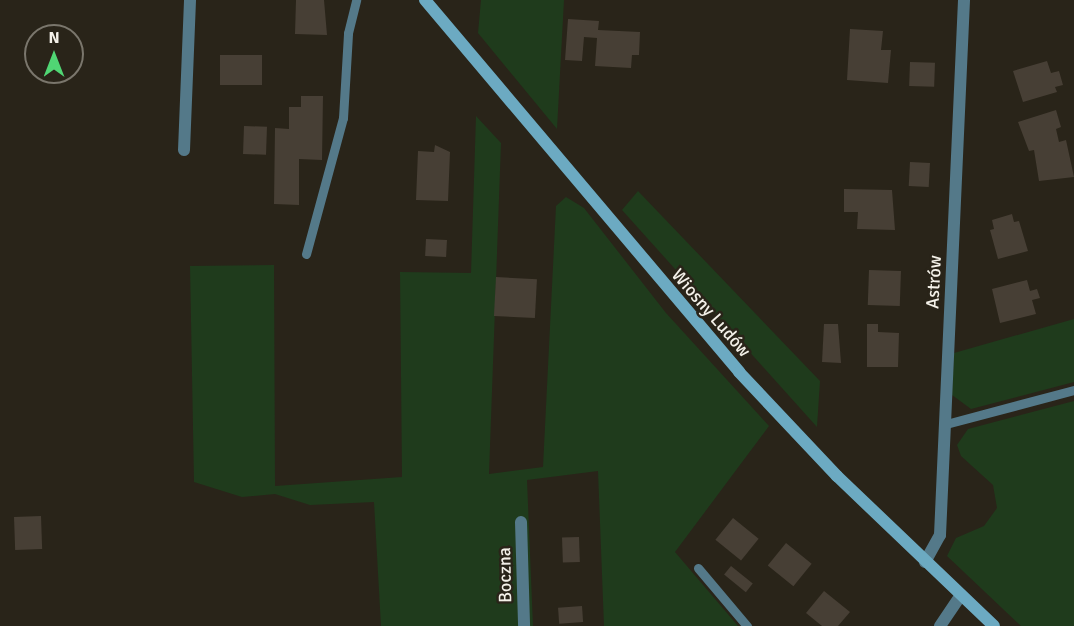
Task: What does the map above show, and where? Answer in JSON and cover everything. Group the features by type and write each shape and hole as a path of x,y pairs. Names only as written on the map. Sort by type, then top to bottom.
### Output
{"street":[{"path":"184,150 190,0"},
{"name":"Wiosny Ludów","path":"424,0 739,372 925,562 994,626"},
{"name":"Astrów","path":"925,562 940,536 964,0"},
{"name":"Boczna","path":"521,522 524,626"},
{"path":"940,626 961,595"}],"lane":[{"path":"306,254 343,118 348,33 356,0"},
{"path":"946,424 1074,390"},
{"path":"698,568 747,626"}],"green space":[{"path":"481,0 564,0 557,129 478,33"},
{"path":"476,116 501,143 489,474 543,467 556,206 566,197 584,208 666,313 769,426 675,552 738,626 604,626 598,471 527,480 533,626 381,626 374,502 310,505 275,494 242,497 194,482 190,266 274,265 275,486 402,477 400,272 471,273"},
{"path":"638,191 820,381 817,427 622,210"},
{"path":"1074,319 1074,382 971,409 952,395 954,353"},
{"path":"1074,401 1074,626 1021,626 947,556 956,538 984,526 997,508 993,485 961,456 957,445 968,429"}],"building":[{"path":"296,0 324,0 327,35 295,34"},
{"path":"568,19 599,21 598,30 640,32 639,55 632,55 631,68 595,66 597,38 584,37 582,61 565,60"},
{"path":"850,29 883,31 881,50 891,50 888,83 847,80"},
{"path":"220,55 262,55 262,85 220,85"},
{"path":"1047,61 1051,73 1059,71 1063,85 1055,87 1057,92 1023,102 1013,71"},
{"path":"910,62 935,63 934,87 909,86"},
{"path":"301,96 323,96 322,160 299,159 299,205 274,204 275,128 289,129 289,107 301,107"},
{"path":"1056,110 1061,127 1056,129 1059,142 1066,140 1074,177 1039,181 1034,150 1029,151 1018,122"},
{"path":"244,126 267,127 266,155 243,154"},
{"path":"435,145 450,152 448,201 416,200 418,151 434,152"},
{"path":"910,162 930,163 929,187 909,186"},
{"path":"844,189 892,190 895,230 857,229 858,212 844,212"},
{"path":"1012,214 1014,222 1019,221 1028,251 998,259 990,230 994,229 992,220"},
{"path":"426,239 447,240 446,257 425,256"},
{"path":"869,270 901,271 900,306 868,305"},
{"path":"496,277 537,279 535,318 494,316"},
{"path":"1027,280 1030,291 1037,289 1040,298 1032,300 1036,314 1000,323 992,289"},
{"path":"824,324 838,324 841,363 822,362"},
{"path":"867,324 878,324 878,332 899,333 898,367 867,367"},
{"path":"41,516 42,549 15,550 14,517"},
{"path":"733,518 759,539 741,561 715,540"},
{"path":"579,537 580,562 563,563 562,538"},
{"path":"786,543 812,564 793,586 768,566"},
{"path":"731,566 753,584 746,592 724,575"},
{"path":"824,591 850,612 838,626 822,626 806,613"},
{"path":"582,606 583,622 559,624 558,608"}]}
